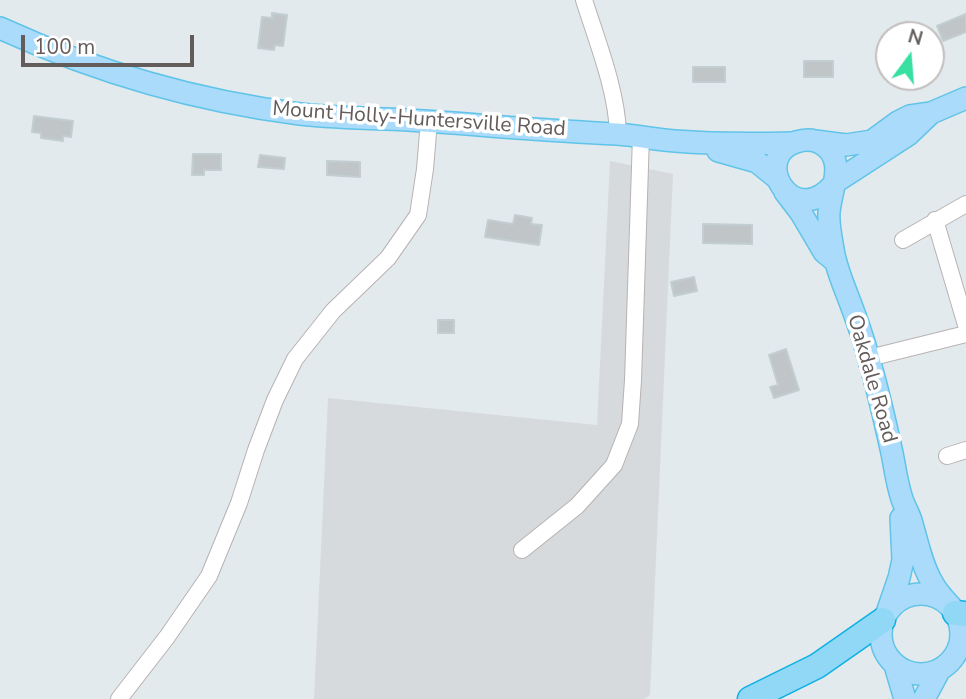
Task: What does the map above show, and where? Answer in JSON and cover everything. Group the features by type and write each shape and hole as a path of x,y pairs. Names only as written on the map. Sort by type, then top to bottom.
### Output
{"highway":[{"path":"750,699 817,666 885,617"}],"main road":[{"name":"Mount Holly-Huntersville Road","path":"0,28 118,74 217,100 302,114 618,134 713,144 791,144"},
{"path":"931,113 908,135 833,184 819,198 801,200 793,197 781,186 776,165 779,156 784,149 799,140 846,145 872,141 910,116 931,113 966,99"},
{"name":"Mount Holly-Huntersville Road","path":"641,136 724,152 757,162 781,186"},
{"path":"815,141 830,151 835,159 837,168 833,184"},
{"name":"Oakdale Road","path":"833,184 829,215 835,261 869,358 902,498 932,583 958,612"},
{"name":"Oakdale Road","path":"781,186 824,253 835,261"},
{"name":"Oakdale Road","path":"885,617 903,560 902,498"},
{"path":"916,594 929,595 942,600 958,612 961,631 957,653 940,669 917,674 905,671 895,665 887,655 881,632 885,617 902,598 916,594"},
{"path":"895,665 905,699"},
{"path":"924,699 940,669"}],"street":[{"path":"584,0 611,87 618,134"},
{"path":"119,699 167,637 209,576 239,503 275,400 295,359 333,311 388,258 418,215 429,121"},
{"path":"522,550 577,506 614,465 630,424 641,136"},
{"path":"903,240 966,204"},
{"path":"935,220 966,325"},
{"path":"869,358 966,334"},
{"path":"947,456 966,450"}],"shaded area":[{"path":"610,161 673,174 650,695 644,699 314,699 328,398 597,425"}],"building":[{"path":"272,13 287,15 283,46 275,45 274,50 258,48 262,17 272,18"},
{"path":"966,14 966,32 945,40 945,23"},
{"path":"804,61 833,61 833,77 804,77"},
{"path":"693,67 725,67 725,82 693,82"},
{"path":"34,116 73,121 71,137 63,136 63,141 41,138 41,133 32,132"},
{"path":"193,154 221,154 221,170 204,170 204,175 192,175"},
{"path":"260,155 285,158 284,169 258,167"},
{"path":"327,161 360,162 360,177 327,175"},
{"path":"515,215 532,218 531,224 542,225 539,245 485,237 488,220 513,224"},
{"path":"703,224 752,225 752,244 703,243"},
{"path":"694,277 697,291 674,296 671,282"},
{"path":"438,320 454,320 454,333 438,333"},
{"path":"786,349 799,390 774,398 770,387 778,385 769,355"}]}
